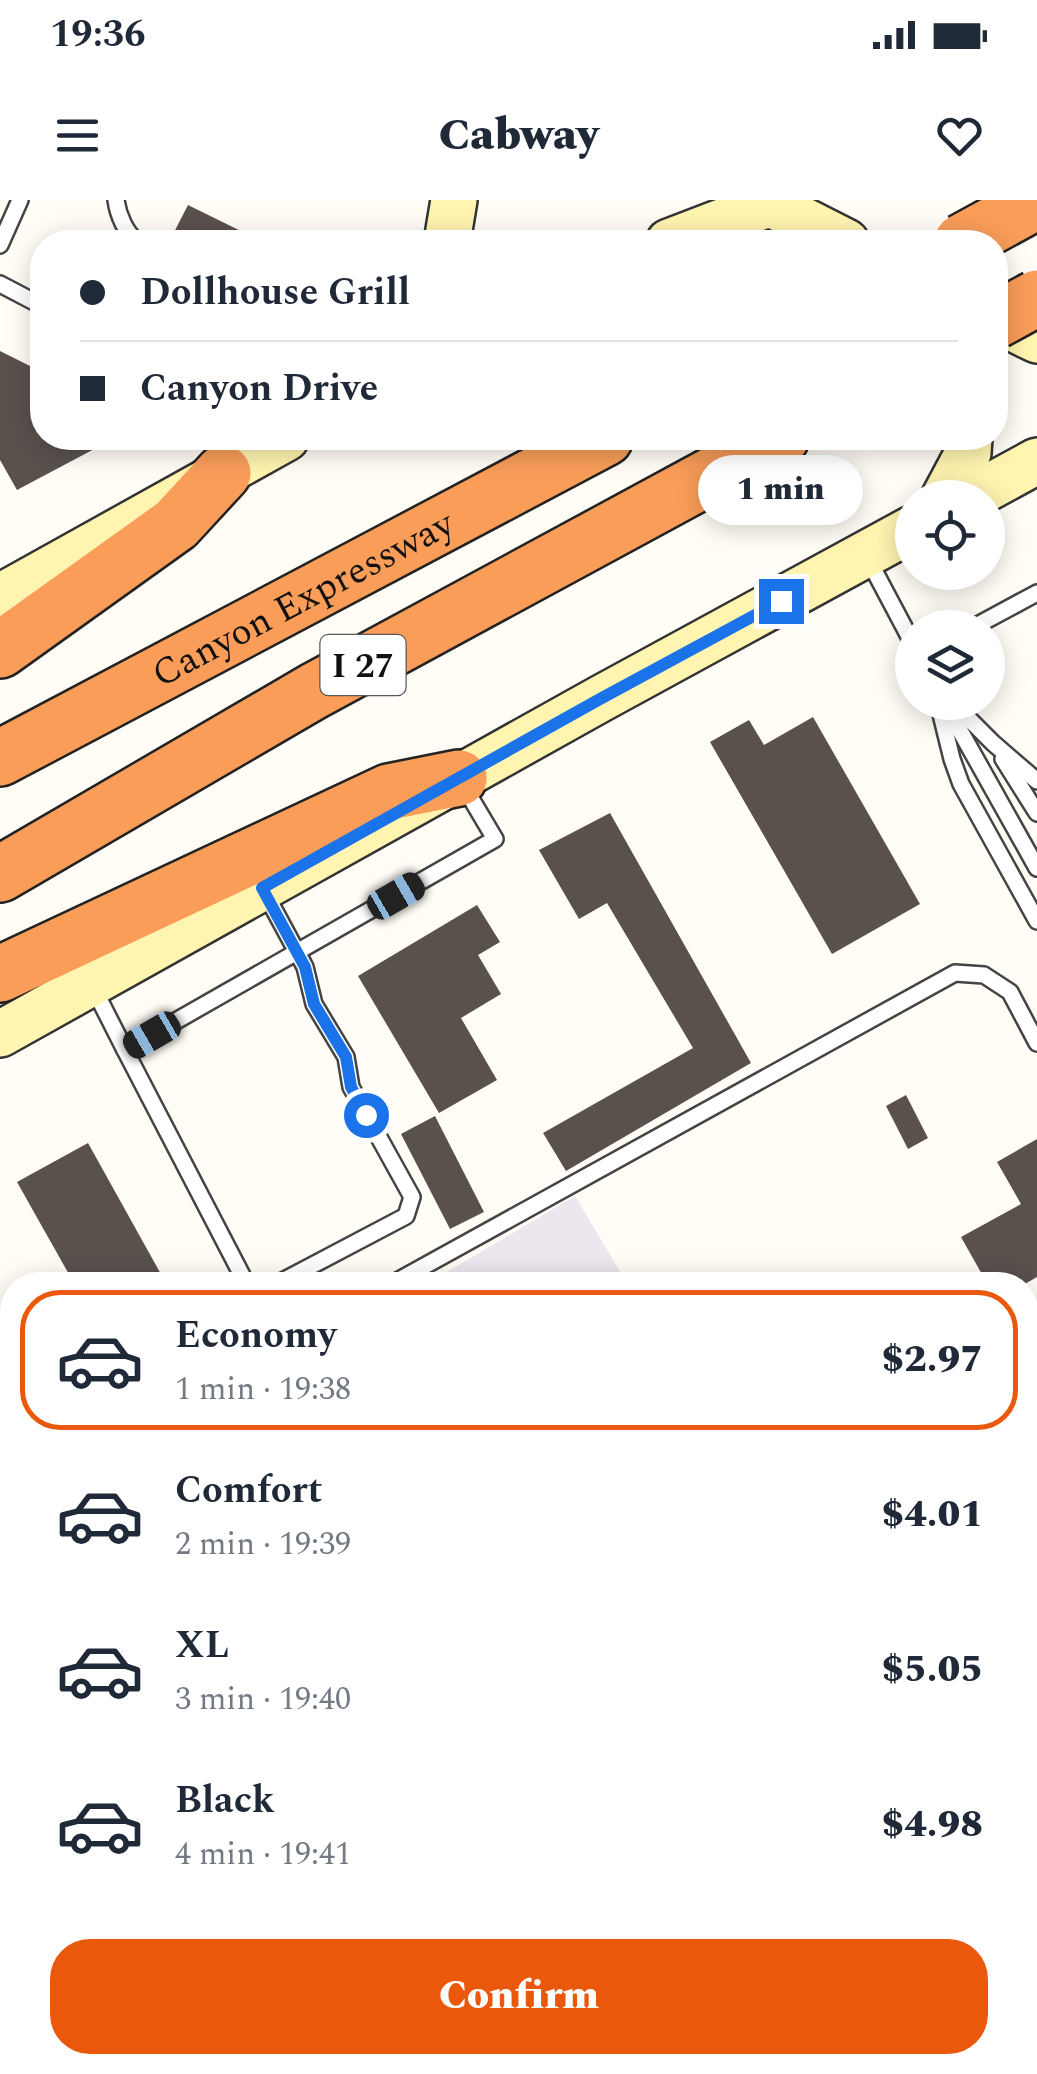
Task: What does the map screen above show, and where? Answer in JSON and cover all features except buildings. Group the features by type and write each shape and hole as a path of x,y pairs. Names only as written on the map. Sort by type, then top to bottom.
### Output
{"highway":[{"path":"983,230 1035,201"},
{"path":"1008,313 1037,298"},
{"path":"0,650 176,524 257,450"},
{"name":"Canyon Expressway","path":"0,758 582,450"},
{"name":"I 27","path":"0,874 314,691 758,450"},
{"path":"0,974 388,792 459,778"}],"main road":[{"path":"449,230 454,200"},
{"path":"699,230 771,201 824,230"},
{"path":"1008,326 1037,340"},
{"path":"0,598 257,450"},
{"path":"954,480 968,450"},
{"path":"1001,480 1037,460"},
{"path":"0,1034 895,539"}],"lane":[{"path":"0,245 20,200"},
{"path":"116,200 128,230"},
{"path":"0,284 30,300"},
{"path":"866,555 896,610"},
{"path":"1004,610 1037,592"},
{"path":"947,720 952,759 961,784 1037,922"},
{"path":"955,720 1037,868"},
{"path":"966,720 1037,781"},
{"path":"993,744 1037,813"},
{"path":"125,1050 495,839 459,778"},
{"path":"262,888 305,967 314,1004 346,1057 351,1087 412,1197 406,1216 300,1272"},
{"path":"414,1272 954,974 984,975 1010,992 1037,1043"},
{"path":"91,983 240,1272"}],"shaded area":[{"path":"575,1196 620,1272 447,1272"}],"route":[{"path":"366,1115 351,1087 346,1057 314,1004 305,967 262,888 781,601"}]}
